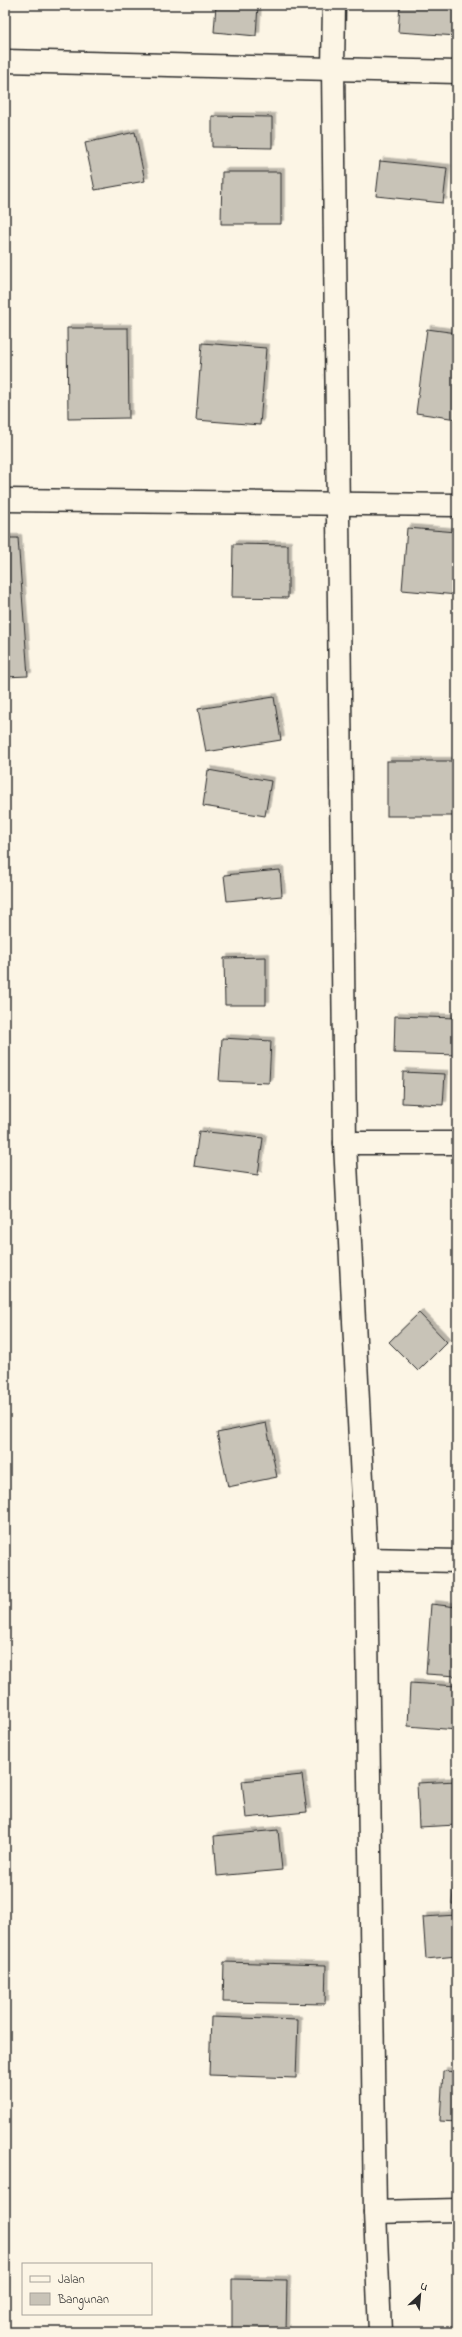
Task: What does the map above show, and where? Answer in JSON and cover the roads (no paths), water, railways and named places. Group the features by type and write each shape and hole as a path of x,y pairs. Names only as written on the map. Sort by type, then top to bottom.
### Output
{"street":[{"path":"334,5 333,68 345,1143 366,1559 375,2212 380,2332"},
{"path":"5,61 457,72"},
{"path":"5,500 457,505"},
{"path":"345,1143 457,1143"},
{"path":"366,1559 457,1560"},
{"path":"375,2212 457,2210"}]}
